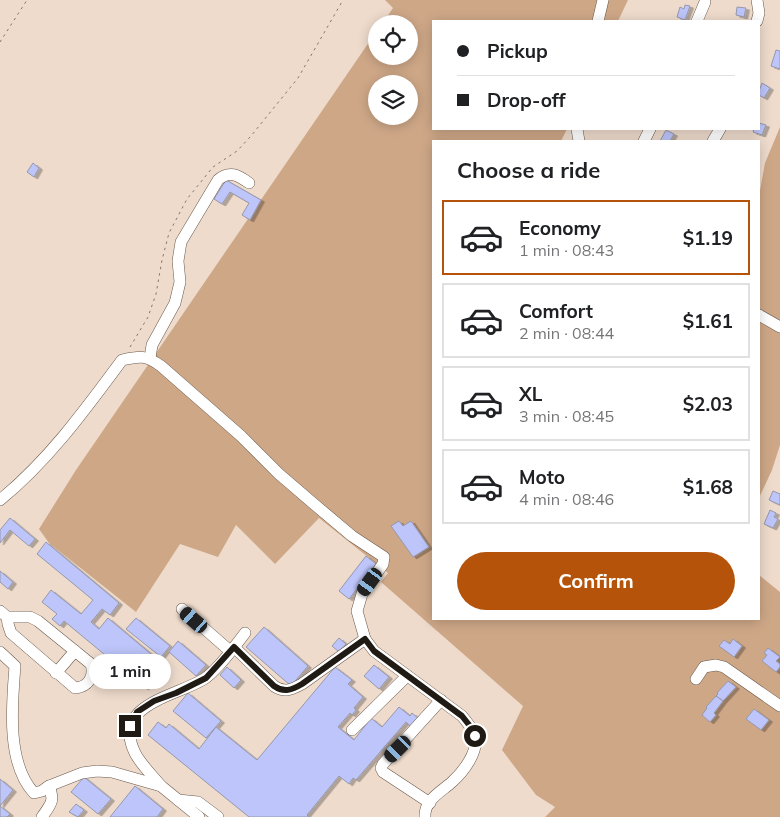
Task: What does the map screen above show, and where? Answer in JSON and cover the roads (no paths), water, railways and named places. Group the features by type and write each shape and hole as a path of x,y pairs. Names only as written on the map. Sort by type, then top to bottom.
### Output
{"street":[{"path":"598,20 603,0"},
{"path":"758,17 759,0"},
{"path":"697,20 705,1"},
{"path":"150,358 152,345 175,303 180,282 178,261 181,242 218,180 230,174 239,176 249,183"},
{"path":"760,316 780,327"},
{"path":"0,500 17,487 47,455 80,417 122,360 135,357 150,358 206,404 279,474 314,504 352,536 384,557 383,564 362,594 357,611 365,639 374,651 462,716 475,736 476,746 465,768 451,783 439,790 425,810 425,817"},
{"path":"182,609 281,690 291,690 302,684 365,639"},
{"path":"4,614 30,617 38,621 75,651 91,664 93,670 92,678 86,684 75,688 11,633 4,614"},
{"path":"198,817 161,786 136,753 131,738 130,726 137,712 154,701 176,693 206,678 245,633"},
{"path":"56,673 75,651"},
{"path":"0,652 15,666 12,704 14,744 19,766 28,787 34,793 82,773 97,771 112,772 161,786"},
{"path":"696,679 704,667 716,665 724,667 780,706"},
{"path":"352,730 407,676"},
{"path":"430,803 383,772 381,768 441,700"},
{"path":"42,817 51,804 53,797 49,786"},
{"path":"177,800 198,802 218,817"}]}
